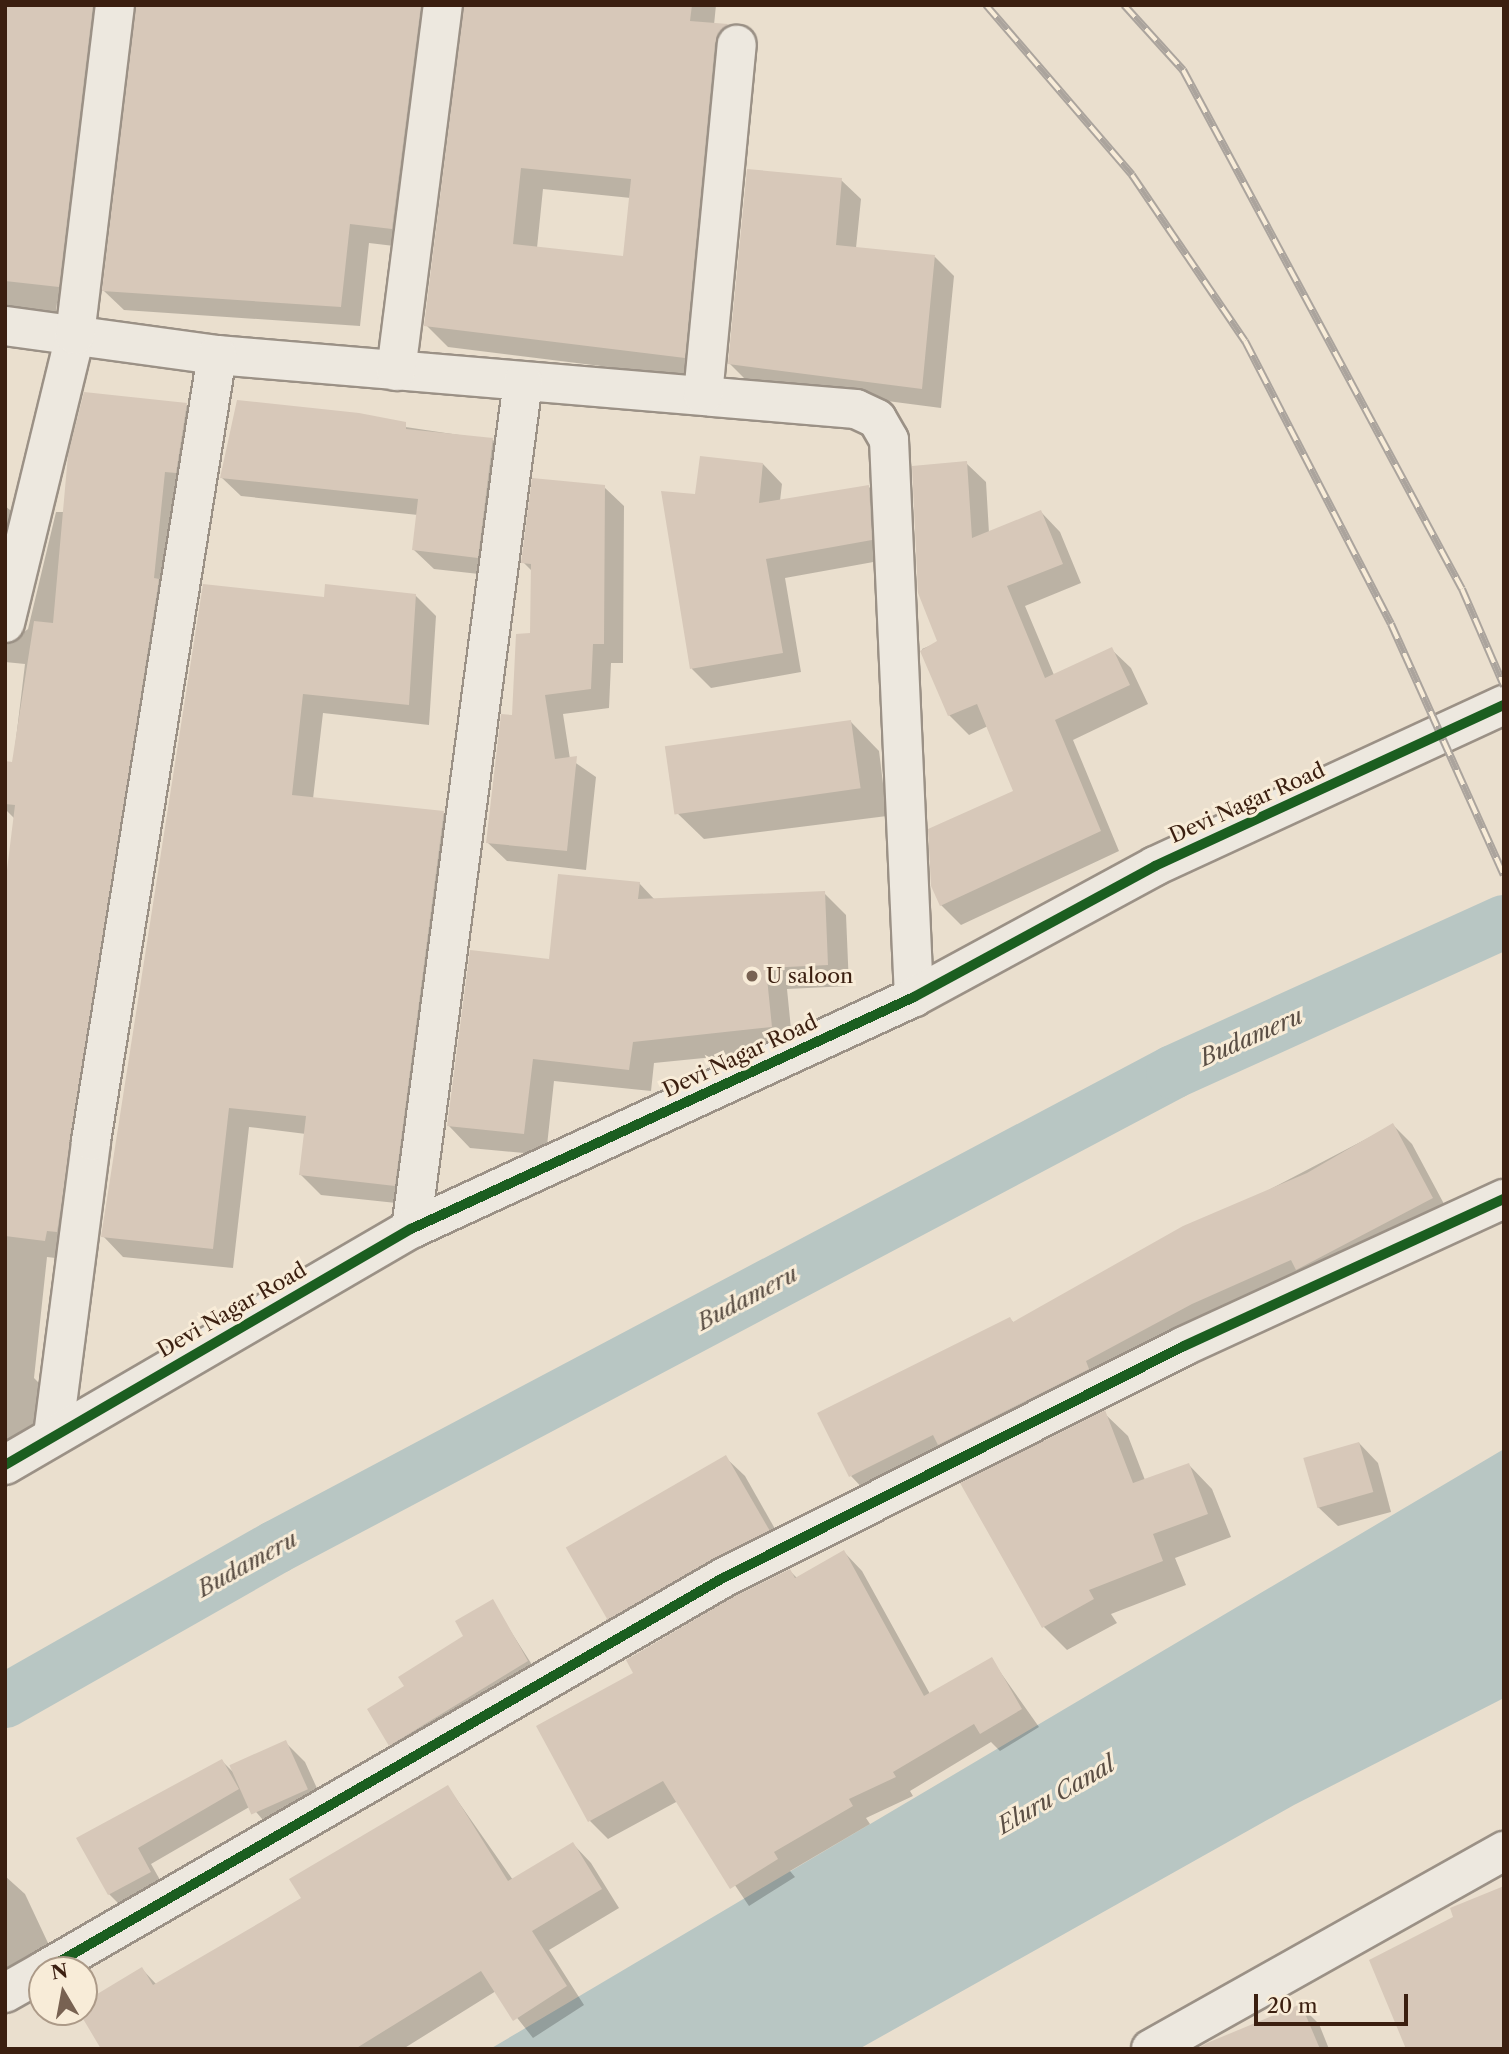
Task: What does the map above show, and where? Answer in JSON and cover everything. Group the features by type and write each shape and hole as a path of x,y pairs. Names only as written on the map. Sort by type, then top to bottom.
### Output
{"street":[{"path":"5,623 75,335 115,5"},
{"path":"396,371 443,5"},
{"path":"703,395 737,45"},
{"path":"5,326 217,355 856,409 877,418 889,440 914,997"},
{"path":"53,1435 91,1141 155,775 217,355"},
{"path":"411,1229 523,382"},
{"name":"Devi Nagar Road","path":"5,1465 411,1229 914,997 1155,866 1504,705"},
{"path":"69,1956 723,1578 1184,1346 1504,1199"},
{"path":"1152,2049 1504,1851"},
{"path":"5,1993 28,1980"}],"water":[{"name":"Eluru Canal","path":"1504,1449 1504,1698 1294,1805 859,2049 490,2049"}],"building":[{"path":"5,5 93,5 59,287 5,281"},
{"path":"136,5 421,5 392,229 350,224 341,307 102,291"},
{"path":"464,5 692,5 690,21 728,24 715,43 685,358 424,326","holes":["521,168 631,179 623,256 513,244"]},
{"path":"747,169 842,178 836,245 935,255 922,389 728,364"},
{"path":"84,392 187,403 176,473 165,472 154,578 159,579 57,1232 47,1231 45,1241 5,1236 5,886 15,805 5,804 5,761 12,762 34,621 53,623 68,455"},
{"path":"237,400 359,413 406,422 406,429 493,438 478,558 412,550 418,499 220,478"},
{"path":"700,456 763,463 759,503 869,485 872,540 766,559 783,653 690,669 661,491 695,494"},
{"path":"967,461 972,538 1041,510 1063,564 1007,586 1045,678 1112,647 1130,685 1055,720 1101,831 940,906 931,886 928,829 1013,791 977,704 948,716 920,651 937,641 918,593 912,466"},
{"path":"532,478 605,485 604,644 593,644 591,689 545,695 555,759 577,756 567,851 486,843 501,714 512,715 516,634 530,633 531,564 521,563"},
{"path":"203,584 324,597 325,584 416,594 409,705 303,694 292,795 444,811 395,1186 299,1175 306,1116 229,1108 213,1249 101,1237"},
{"path":"851,720 861,788 674,814 665,746"},
{"path":"558,874 640,882 638,899 825,891 828,965 766,968 772,1027 633,1042 629,1070 533,1059 524,1134 447,1126 470,950 549,959"},
{"path":"1393,1123 1433,1198 1296,1270 1291,1260 1192,1304 1086,1361 1089,1369 938,1445 933,1435 849,1477 817,1413 1010,1317 1013,1322 1183,1226 1307,1173"},
{"path":"1105,1410 1133,1483 1189,1463 1208,1514 1153,1534 1163,1561 1089,1590 1094,1599 1042,1628 960,1483"},
{"path":"1359,1442 1373,1492 1318,1508 1303,1458"},
{"path":"726,1455 770,1530 609,1623 566,1548"},
{"path":"844,1550 924,1696 992,1657 1022,1709 980,1734 974,1724 893,1772 896,1777 849,1799 853,1806 774,1852 778,1859 730,1889 663,1781 588,1822 536,1726 633,1673 626,1660 733,1597 790,1569 795,1578"},
{"path":"493,1599 528,1661 389,1746 367,1709 404,1686 398,1677 463,1636 455,1621"},
{"path":"286,1740 308,1789 251,1815 229,1765"},
{"path":"222,1759 239,1789 138,1848 151,1872 108,1895 76,1838"},
{"path":"448,1785 508,1881 573,1842 602,1889 532,1931 567,1986 513,2021 481,1971 355,2049 101,2049 87,2026 98,2026 98,1994 142,1967 153,1985 261,1922 301,1898 289,1879"},
{"path":"1504,1886 1504,2049 1406,2049 1369,1960 1453,1917 1450,1908"},
{"path":"1301,2004 1320,2049 1196,2049 1207,2043"}],"waterway":[{"name":"Budameru","path":"5,1701 276,1547 1173,1072 1504,922"}],"railway":[{"path":"986,5 1132,175 1245,341 1391,624 1504,875"},
{"path":"1124,5 1183,70 1462,589 1504,686"}],"cycle path":[{"path":"5,1465 411,1229 914,997 1155,866 1504,705"},
{"path":"69,1956 723,1578 1184,1346 1504,1199"}],"place":[{"name":"U saloon","path":"752,976"}]}
